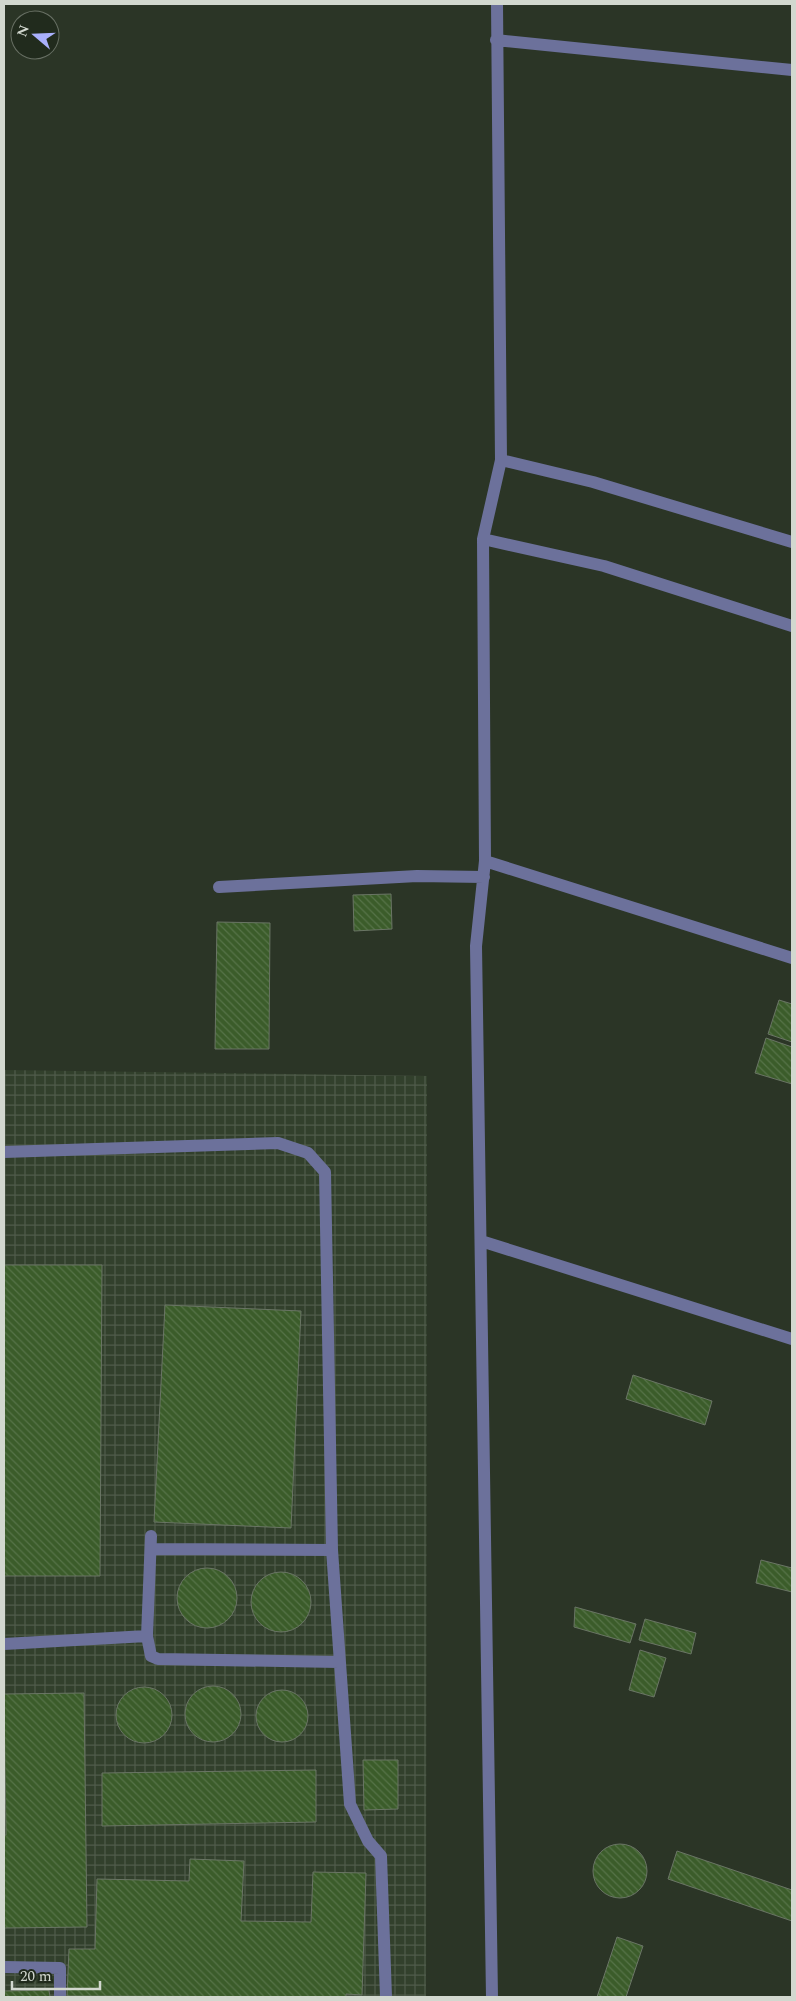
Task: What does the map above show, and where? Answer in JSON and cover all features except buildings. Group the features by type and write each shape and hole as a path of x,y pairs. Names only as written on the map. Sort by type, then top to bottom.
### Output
{"street":[{"path":"492,1997 476,946 485,861 483,539 501,460 497,4"},
{"path":"496,40 792,70"},
{"path":"501,460 593,482 792,542"},
{"path":"483,539 604,566 792,626"},
{"path":"485,861 792,958"},
{"path":"219,887 416,876 484,878"},
{"path":"4,1152 278,1144 308,1152 324,1172 332,1550 339,1662 350,1804 368,1840 381,1856 386,1997"},
{"path":"481,1241 792,1340"},
{"path":"152,1536 147,1636 151,1656 158,1659 339,1662"},
{"path":"151,1549 332,1550"},
{"path":"4,1644 147,1636"},
{"path":"4,1967 60,1968 60,1997"}],"shaded area":[{"path":"4,1070 427,1076 426,1997 4,1997"}]}
